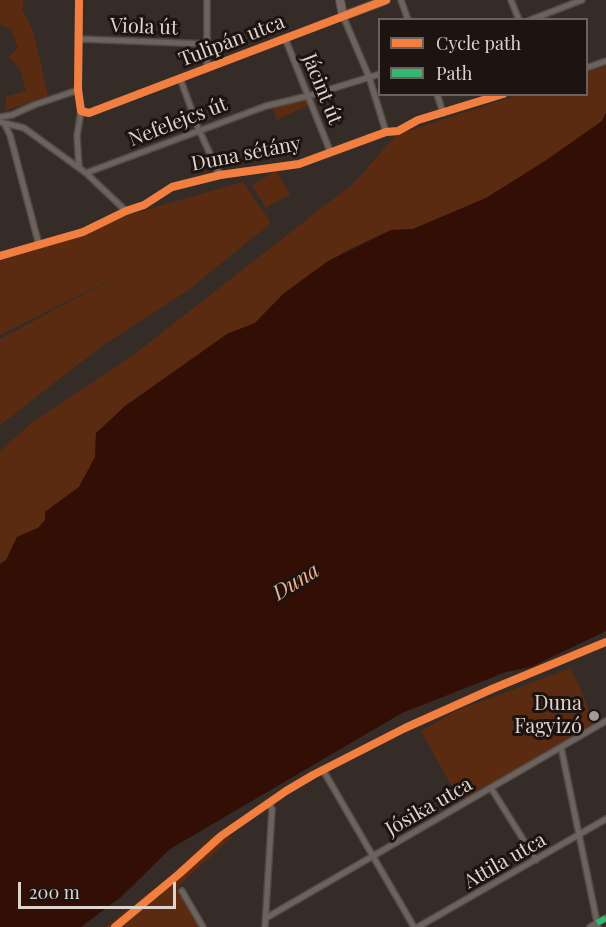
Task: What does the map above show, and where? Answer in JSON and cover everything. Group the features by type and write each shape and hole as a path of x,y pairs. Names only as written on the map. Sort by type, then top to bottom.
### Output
{"street":[{"path":"79,0 78,90 81,111 77,136 79,167"},
{"path":"207,0 207,67"},
{"path":"340,0 343,16 369,77 386,132"},
{"name":"Tulipán utca","path":"81,111 89,113 386,0"},
{"path":"401,0 407,18"},
{"path":"511,0 518,18"},
{"path":"535,18 582,0"},
{"name":"Jácint út","path":"285,38 330,151"},
{"name":"Viola út","path":"79,39 207,44"},
{"path":"588,67 606,61"},
{"name":"Nefelejcs út","path":"86,173 266,106 309,96 378,75"},
{"path":"180,78 199,130 220,175"},
{"path":"1,123 34,105 78,90"},
{"path":"438,96 443,113"},
{"name":"Duna sétány","path":"0,256 83,232 144,205 171,187 220,175 299,164 386,132 398,131 418,120 497,96"},
{"path":"0,117 12,115"},
{"path":"1,123 24,128 79,167 126,211"},
{"path":"1,123 10,135 39,245"},
{"name":"Jósika utca","path":"266,918 606,721"},
{"path":"561,747 598,925"},
{"path":"323,770 416,927"},
{"path":"491,788 536,860"},
{"path":"265,927 272,809 269,803"},
{"name":"Attila utca","path":"416,927 606,819"},
{"path":"182,891 203,927"},
{"path":"590,927 598,925 606,918"}],"shaded area":[{"path":"0,0 24,0 22,10 33,30 48,96 4,111 7,96 26,91 20,69 9,57 18,48 11,29 0,25"},
{"path":"606,66 606,113 602,121 545,161 486,198 413,229 391,230 345,251 283,294 255,323 227,334 96,433 95,457 79,487 45,512 45,520 38,528 17,537 6,561 0,564 0,451 34,421 132,356 355,182 396,135 515,96 588,96 588,72"},
{"path":"308,97 311,104 277,120 272,106"},
{"path":"276,171 290,194 266,208 252,185"},
{"path":"243,182 271,223 187,291 102,346 0,425 0,339 125,272 0,335 0,252"},
{"path":"571,668 595,724 460,801 421,731 456,711"},
{"path":"214,835 232,837 176,888 199,927 105,927 169,877"}],"water":[{"name":"Duna","path":"606,113 606,631 531,667 506,672 402,713 170,849 121,897 81,927 0,927 0,564 6,560 17,537 38,528 45,520 45,512 79,487 95,457 96,433 125,406 227,334 255,323 283,294 328,261 391,230 413,229 486,198 545,161 602,121"}],"marked path":[{"path":"597,923 606,918"}],"cycle path":[{"path":"79,0 78,90 81,111 89,113 386,0"},
{"path":"0,256 83,232 144,205 172,187 220,175 299,164 386,132 398,131 418,120 496,96"},
{"path":"115,927 221,836 313,775 405,728 606,642"}],"place":[{"name":"Duna Fagyizó","path":"594,716"}]}
